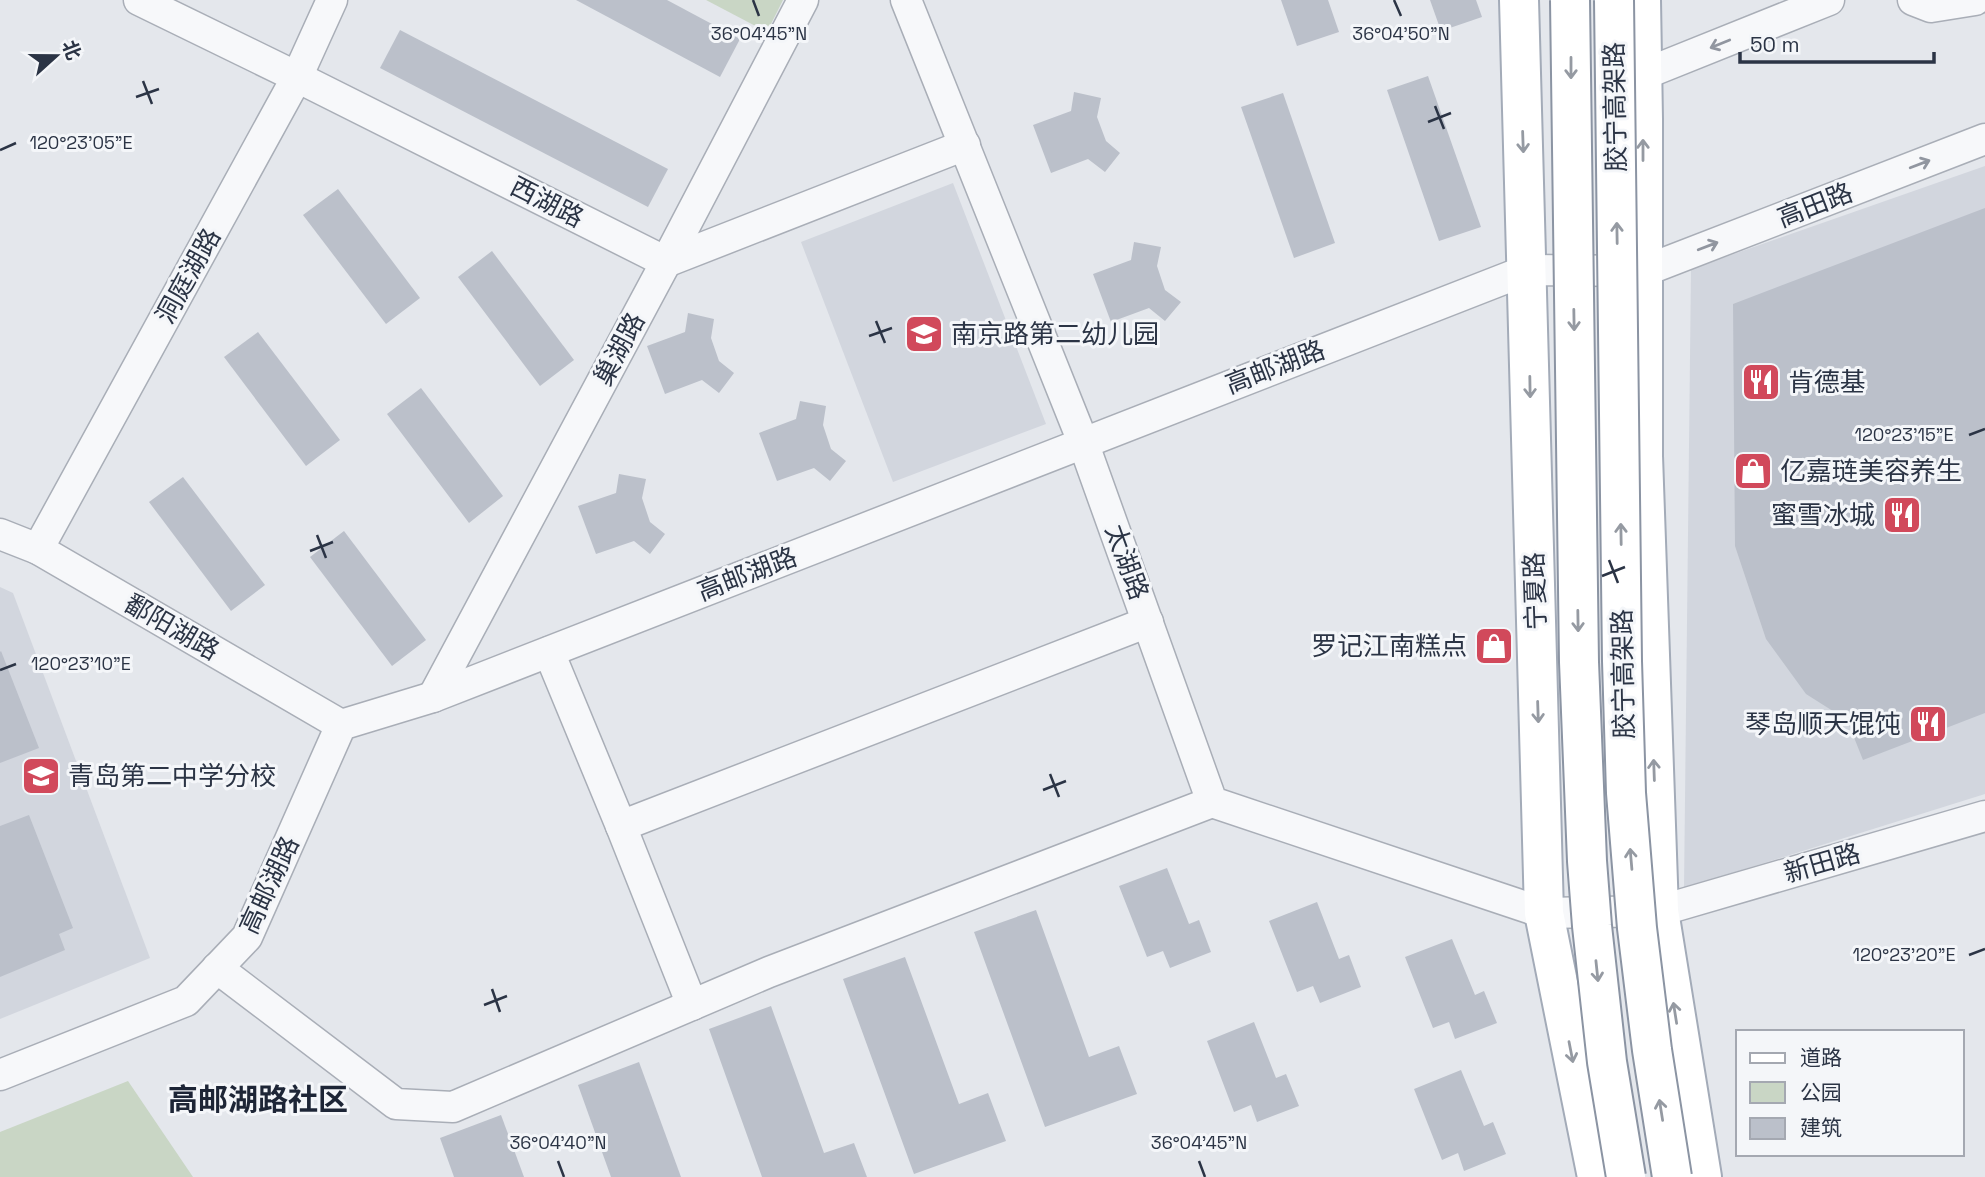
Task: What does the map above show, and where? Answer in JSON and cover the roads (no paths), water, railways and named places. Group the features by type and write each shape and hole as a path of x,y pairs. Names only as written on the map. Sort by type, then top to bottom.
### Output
{"main road":[{"name":"宁夏路","path":"1519,0 1544,913 1597,1177"},
{"name":"胶宁高架路","path":"1570,0 1579,663 1587,861 1607,1062 1626,1177"},
{"name":"胶宁高架路","path":"1614,0 1626,793 1642,969 1672,1177"},
{"path":"1641,0 1643,456 1659,911 1702,1177"}],"street":[{"name":"西湖路","path":"139,0 666,262"},
{"name":"洞庭湖路","path":"37,549 297,77 332,0"},
{"name":"巢湖路","path":"433,697 803,0"},
{"name":"太湖路","path":"906,0 1083,442 1212,802"},
{"path":"1913,0 1931,7 1975,0"},
{"path":"1642,75 1814,3"},
{"name":"高田路","path":"1644,271 1985,139"},
{"path":"666,262 965,145"},
{"name":"高邮湖路","path":"0,1075 186,1001 247,937 341,725 433,697 1527,270 1644,271"},
{"name":"鄱阳湖路","path":"0,534 37,549 341,725"},
{"path":"621,826 1148,622"},
{"path":"549,652 692,1005"},
{"path":"217,968 396,1104 453,1107 769,972 1212,802 1544,913"},
{"name":"新田路","path":"1544,913 1659,911 1985,816"}],"place":[{"name":"南京路第二幼儿园","path":"924,334"},
{"name":"肯德基","path":"1761,382"},
{"name":"亿嘉琏美容养生","path":"1753,471"},
{"name":"蜜雪冰城","path":"1902,515"},
{"name":"罗记江南糕点","path":"1494,646"},
{"name":"琴岛顺天馄饨","path":"1928,724"},
{"name":"青岛第二中学分校","path":"41,776"}],"district":[{"name":"高邮湖路社区","path":"258,1099"}]}
